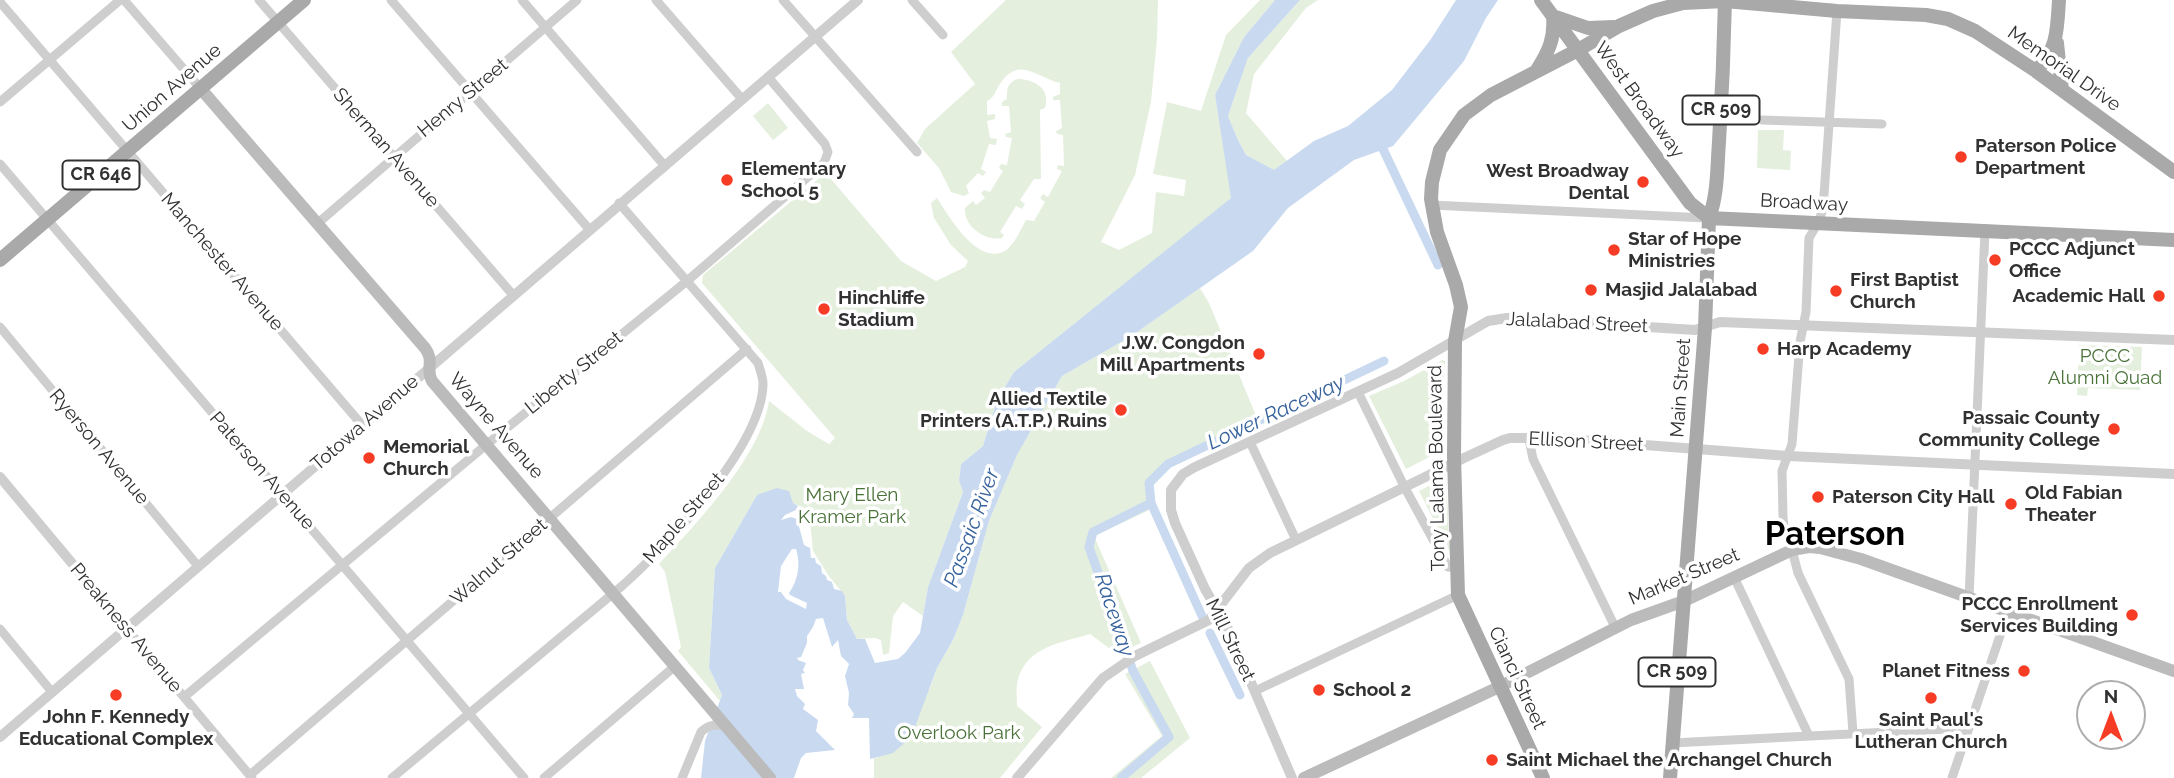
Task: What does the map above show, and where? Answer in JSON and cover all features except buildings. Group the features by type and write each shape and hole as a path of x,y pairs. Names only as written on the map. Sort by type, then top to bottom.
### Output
{"main road":[{"name":"Union Avenue","path":"0,260 304,0"},
{"name":"West Broadway","path":"1541,0 1690,203 1709,218"},
{"path":"2059,0 2056,37 2062,90"},
{"name":"Memorial Drive","path":"1432,205 1432,182 1444,141 1464,115 1483,100 1619,26 1653,11 1683,3 1725,1 1837,12 1926,15 1948,19 1975,31 2036,71 2174,172"},
{"name":"Main Street","path":"1670,778 1705,328 1709,218 1716,183 1724,68 1725,1"},
{"path":"1535,72 1551,47 1553,16 1588,28 1619,26"},
{"path":"2036,71 2047,60 2056,37"},
{"name":"Wayne Avenue","path":"201,89 429,353 429,374 432,381 770,778"},
{"name":"Tony Lalama Boulevard","path":"1432,205 1437,232 1461,307 1455,341 1454,463 1458,595"},
{"name":"Broadway","path":"1709,218 2174,240"},
{"name":"Market Street","path":"1304,778 1499,687 1631,620 1684,601 1792,550 1809,547 1846,555 2174,671"},
{"name":"Cianci Street","path":"1458,595 1543,778"}],"street":[{"path":"0,102 122,0"},
{"name":"Wayne Avenue","path":"122,0 201,89"},
{"name":"Sherman Avenue","path":"259,0 513,295"},
{"path":"391,0 589,229"},
{"path":"522,0 664,165"},
{"name":"Henry Street","path":"318,223 577,0"},
{"path":"656,0 742,99"},
{"path":"783,0 917,152"},
{"name":"Totowa Avenue","path":"0,737 858,0"},
{"path":"912,0 943,35"},
{"name":"Manchester Avenue","path":"0,2 362,425"},
{"path":"1837,12 1823,209 1809,238 1806,312 1800,342 1792,444 1782,471 1783,517 1798,573 1849,679 1853,733"},
{"name":"Liberty Street","path":"184,697 687,281 824,163 828,152 825,144 768,77"},
{"path":"1762,120 1882,124"},
{"name":"Paterson Avenue","path":"0,164 524,778"},
{"name":"Maple Street","path":"392,778 622,586 657,552 704,500 740,448 758,409 763,378 758,363 619,203"},
{"name":"Broadway","path":"1432,205 1709,218"},
{"path":"1969,598 1985,231"},
{"name":"Jalalabad Street","path":"1170,501 1171,490 1183,474 1418,362 1488,321 1507,318 1695,330 1720,322 2174,340"},
{"name":"Ryerson Avenue","path":"0,327 198,566"},
{"name":"Walnut Street","path":"251,777 747,349"},
{"path":"1358,392 1405,488 1448,567 1457,568"},
{"name":"Ellison Street","path":"1017,778 1099,682 1135,656 1205,624 1257,561 1503,440 1554,438 1788,456 2174,474"},
{"path":"1529,439 1533,460 1616,629"},
{"path":"1250,442 1296,540"},
{"name":"Preakness Avenue","path":"0,477 251,777"},
{"name":"Mill Street","path":"1170,501 1175,523 1228,629 1292,778"},
{"path":"1734,577 1809,736"},
{"path":"1255,691 1458,595"},
{"path":"1952,778 2008,612"},
{"path":"0,629 52,692"},
{"path":"544,778 674,667"},
{"path":"682,778 698,738 705,728 712,725 725,726"},
{"path":"1672,743 1968,728"}],"green space":[{"name":"Mary Ellen Kramer Park","path":"1006,0 1158,0 1151,102 1135,175 1101,242 1119,250 1152,233 1156,192 1184,196 1186,180 1153,174 1167,102 1201,111 1226,35 1260,0 1275,0 1244,37 1215,95 1232,198 1014,372 997,400 983,446 961,464 959,479 963,492 928,587 923,616 903,602 893,616 889,653 883,655 881,640 857,639 847,620 845,596 813,551 809,511 793,503 757,495 715,568 709,668 722,695 720,701 678,651 681,647 665,572 659,564 708,509 740,466 754,444 769,401 807,431 829,444 835,438 702,283 703,275 823,175 831,179 901,261 936,281 965,267 968,261 951,245 934,218 931,203 937,198 956,226 973,244 993,254 1007,250 1026,220 1034,221 1045,202 1040,198 1043,194 1048,197 1062,171 1057,169 1058,165 1064,166 1063,135 1057,134 1056,131 1062,128 1060,100 1053,100 1053,97 1060,94 1060,83 1028,71 1014,71 1007,75 987,101 987,115 995,114 995,119 987,121 990,138 997,139 996,145 989,144 981,169 986,172 983,176 978,173 966,186 969,193 964,196 951,192 939,168 917,143 925,129 975,84 951,52"},
{"path":"1300,0 1318,0 1306,8 1254,74 1246,113 1287,161 1274,171 1246,155 1228,116 1248,58"},
{"path":"1017,79 1035,83 1046,95 1045,108 1040,110 1041,179 1034,179 1020,200 1025,204 1022,209 1016,206 1000,232 1004,235 1002,238 989,238 977,231 968,221 965,208 973,201 976,205 985,198 981,193 984,190 990,192 1003,171 999,168 1001,164 1007,165 1012,138 1006,137 1005,134 1011,132 1009,106 1002,106 1002,102 1007,99 1009,85"},
{"path":"768,103 788,128 773,140 753,116"},
{"path":"1758,130 1784,130 1783,150 1791,151 1790,170 1757,168"},
{"name":"Overlook Park","path":"1200,288 1209,303 1260,425 1169,468 1153,486 1156,507 1094,536 1141,643 1117,654 1090,634 1045,648 1035,654 1021,672 1017,684 1017,706 1042,727 1000,778 874,778 874,758 877,758 930,688 937,668 953,640 963,615 989,521 1017,455 1062,376 1130,337"},
{"name":"PCCC Alumni Quad","path":"2079,345 2142,347 2140,390 2088,388 2087,396 2077,395"},
{"path":"1442,360 1445,361 1441,451 1406,469 1369,396"},
{"path":"1446,477 1450,552 1419,491"},
{"path":"1150,661 1190,738 1141,778 1111,778 1162,736 1125,674"}],"water":[{"name":"Passaic River","path":"1275,0 1300,0 1248,58 1228,116 1246,155 1274,170 1314,141 1348,126 1392,90 1431,39 1456,0 1498,0 1464,61 1393,146 1354,160 1288,208 1253,251 1130,337 1062,376 1017,455 989,521 963,615 937,668 909,739 893,753 870,759 869,718 852,718 854,714 848,705 849,693 845,676 849,664 841,656 838,640 832,647 823,618 816,619 807,636 801,657 797,658 806,663 803,670 805,673 801,674 804,689 795,689 797,696 805,704 803,709 818,720 816,731 835,750 806,753 801,758 794,778 701,778 705,741 722,695 709,668 715,568 757,495 777,488 789,491 793,503 798,506 781,520 791,517 797,519 804,545 810,548 811,558 815,558 816,563 821,566 822,573 832,582 834,589 842,591 845,596 847,620 857,639 865,639 875,663 898,659 905,653 920,633 928,587 963,492 959,480 961,464 983,446 997,400 1014,372 1231,198 1215,95 1244,37","holes":["792,549 796,549 798,572 789,593 807,603 806,609 778,592 781,566"]}],"waterway":[{"path":"1383,149 1438,265"},
{"name":"Raceway","path":"1121,778 1169,737 1133,671 1089,547 1093,532 1151,503 1149,483 1168,464 1384,361"},
{"path":"1151,503 1202,616"},
{"path":"1210,633 1240,695"}],"place":[{"name":"Paterson Police Department","path":"1961,157"},
{"name":"Elementary School 5","path":"727,180"},
{"name":"West Broadway Dental","path":"1643,182"},
{"name":"Star of Hope Ministries","path":"1614,250"},
{"name":"PCCC Adjunct Office","path":"1995,260"},
{"name":"Masjid Jalalabad","path":"1591,290"},
{"name":"First Baptist Church","path":"1836,291"},
{"name":"Academic Hall","path":"2159,296"},
{"name":"Hinchliffe Stadium","path":"824,309"},
{"name":"Harp Academy","path":"1763,349"},
{"name":"J.W. Congdon Mill Apartments","path":"1259,354"},
{"name":"Allied Textile Printers (A.T.P.) Ruins","path":"1121,410"},
{"name":"Passaic County Community College","path":"2114,429"},
{"name":"Memorial Church","path":"369,458"},
{"name":"Paterson City Hall","path":"1818,497"},
{"name":"Old Fabian Theater","path":"2011,504"},
{"name":"PCCC Enrollment Services Building","path":"2132,615"},
{"name":"Planet Fitness","path":"2024,671"},
{"name":"School 2","path":"1319,690"},
{"name":"John F. Kennedy Educational Complex","path":"116,695"},
{"name":"Saint Paul's Lutheran Church","path":"1931,698"},
{"name":"Saint Michael the Archangel Church","path":"1492,760"}],"district":[{"name":"Paterson","path":"1835,535"}],"water label":[{"name":"Lower Raceway","path":"1276,413"}]}
